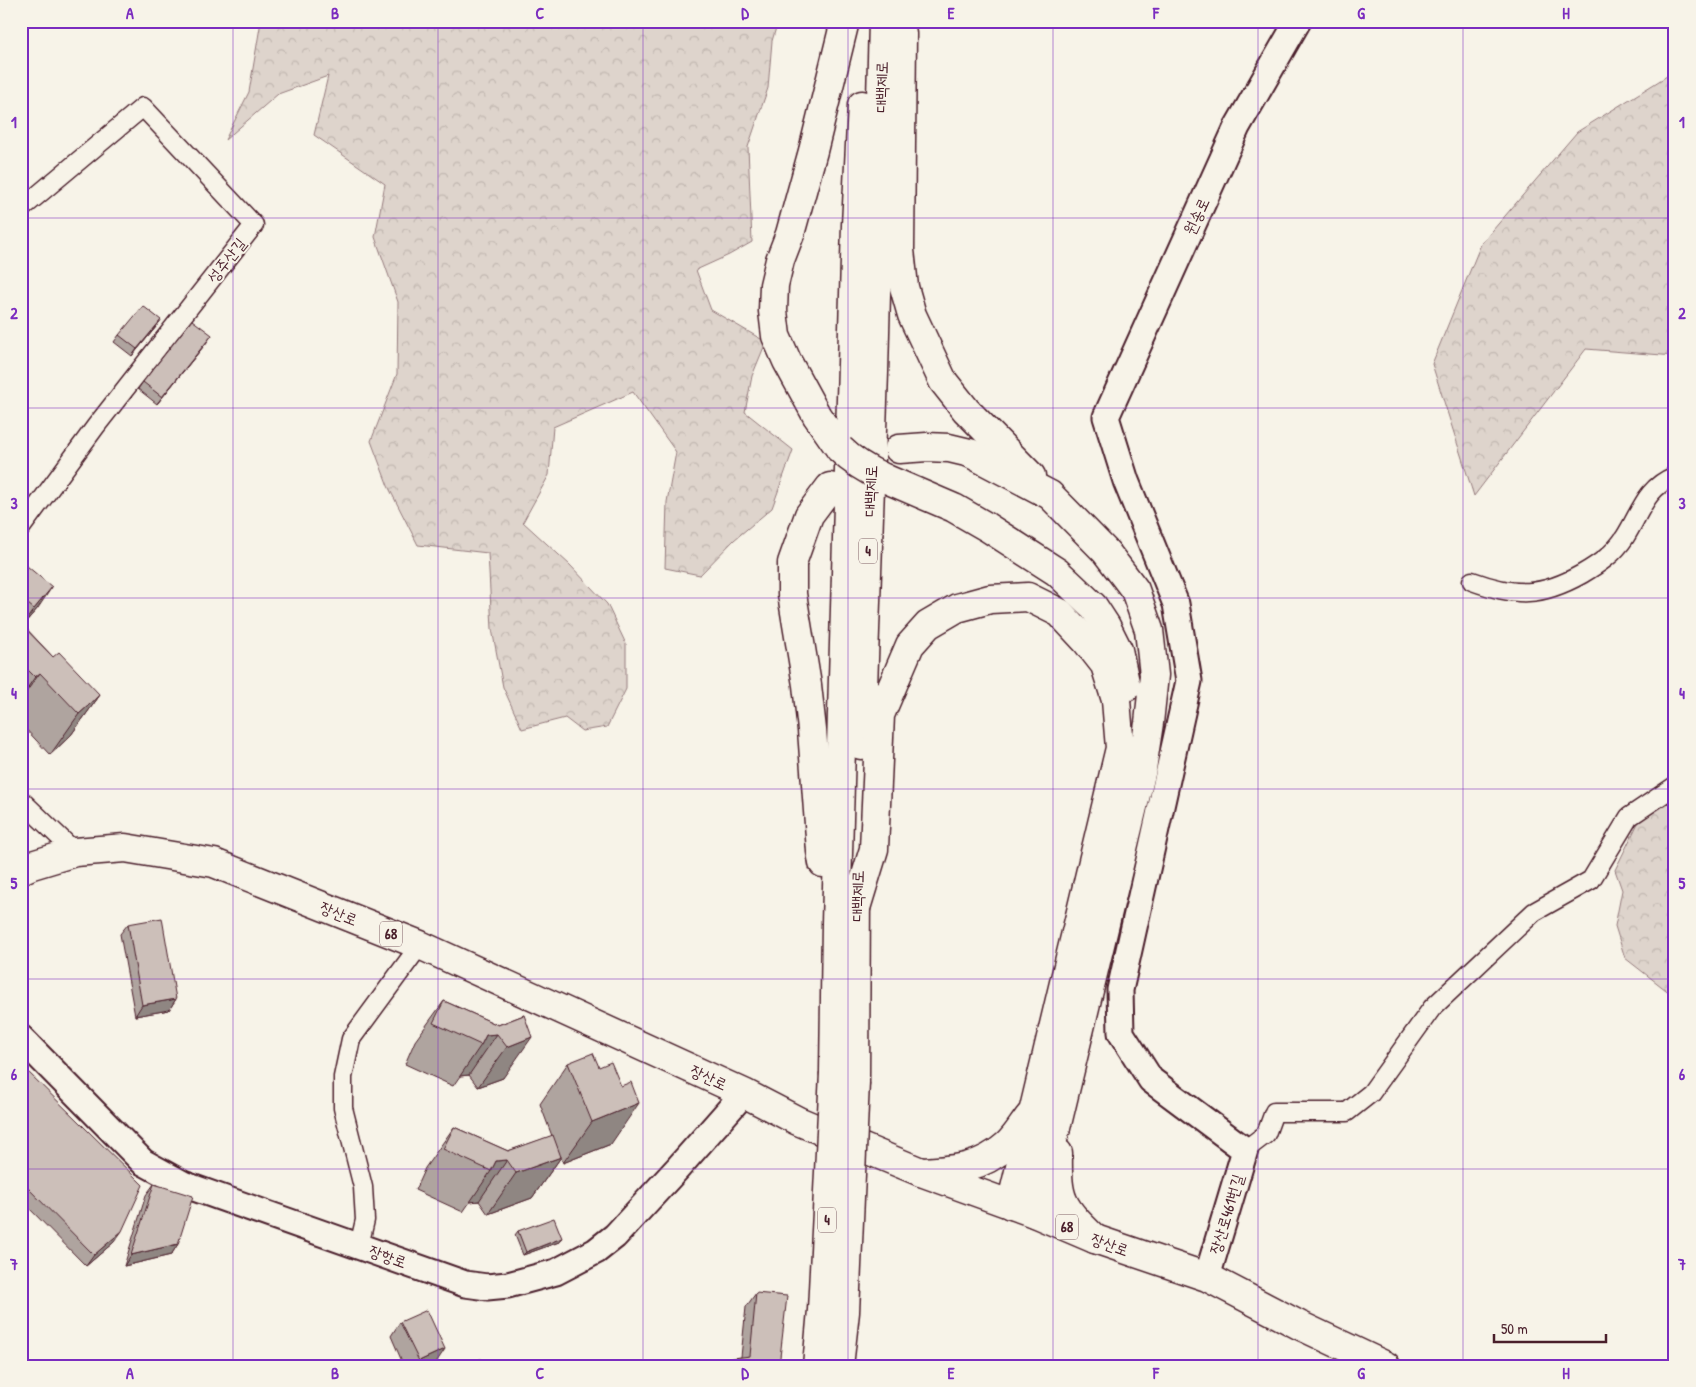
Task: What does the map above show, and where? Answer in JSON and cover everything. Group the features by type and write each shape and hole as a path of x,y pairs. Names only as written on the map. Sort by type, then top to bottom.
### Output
{"main road":[{"path":"845,21 813,151 776,277 773,310 776,336 787,361 817,416 840,449 860,466 954,508 987,527 1057,572 1093,606 1118,650 1130,706 1046,1115 1063,1203 1071,1215 1095,1239"},
{"name":"대백제로","path":"844,1077 856,225 867,21"},
{"name":"대백제로","path":"846,915 874,372 883,21"},
{"path":"900,21 902,43 900,250 904,287 912,315 943,381 966,410 1106,552 1135,590 1149,630 1154,675 1142,769 1046,1115 1023,1209"},
{"path":"899,449 949,448 970,453 1050,495"},
{"path":"830,487 809,515 799,540 792,563 792,594 807,685 821,851 846,915"},
{"path":"846,915 874,849 880,715 910,646 928,625 957,608 990,600 1028,597 1060,613 1105,665 1116,700 1120,748"},
{"name":"장산로","path":"21,870 32,864 75,852 125,848 214,863 420,945 744,1094 798,1121 921,1172 1023,1209 1095,1239 1207,1277 1299,1325 1386,1366"},
{"name":"4","path":"817,1366 844,1077"},
{"name":"4","path":"839,1366 845,1312 844,1077"},
{"path":"921,1172 952,1170 980,1163 1009,1144 1046,1115"}],"street":[{"name":"원송로","path":"1245,1150 1151,1080 1121,1033 1120,990 1189,682 1176,604 1126,481 1106,417 1237,128 1298,21"},
{"name":"성주산길","path":"21,209 144,107 254,225 96,426 21,528"},
{"path":"1472,580 1496,590 1521,593 1545,591 1565,583 1606,559 1625,537 1645,499 1663,481 1675,476"},
{"path":"1245,1150 1266,1134 1274,1112 1347,1112 1371,1093 1432,1008 1534,912 1591,880 1629,817 1675,786"},
{"path":"21,800 75,852"},
{"path":"359,1246 365,1220 363,1187 343,1108 343,1077 351,1040 420,945"},
{"name":"장항로","path":"21,1038 143,1162 183,1184 465,1284 487,1287 508,1285 556,1272 596,1252 615,1236 744,1094"},
{"name":"장산로461번길","path":"1207,1277 1245,1150"}],"green space":[{"path":"261,21 590,21 594,28 606,21 778,21 772,41 768,88 748,147 752,242 696,270 711,310 766,342 752,376 745,412 793,450 772,508 734,540 700,575 665,568 667,502 676,452 633,392 553,427 549,475 523,522 570,565 607,604 626,644 626,689 607,727 582,731 565,718 522,729 503,687 492,629 488,553 418,545 388,486 371,441 397,374 398,302 375,237 385,184 314,135 328,76 278,94 225,140 249,92"},
{"path":"1675,71 1675,356 1586,349 1474,496 1432,364 1481,244 1577,132"},
{"path":"1675,801 1675,997 1625,958 1615,926 1622,890 1615,870 1644,811"}],"building":[{"path":"143,306 161,320 137,349 119,335"},
{"path":"192,320 212,335 162,397 143,382"},
{"path":"21,561 52,587 34,609 21,598"},
{"path":"21,624 53,657 59,652 100,695 79,714 40,673 35,677 21,663"},
{"path":"162,918 176,999 142,1005 128,924"},
{"path":"444,1001 498,1025 524,1015 532,1037 507,1047 497,1034 486,1035 481,1045 433,1023"},
{"path":"593,1053 599,1067 611,1062 621,1086 631,1082 639,1103 592,1122 568,1063"},
{"path":"21,1065 143,1185 122,1231 94,1255 21,1181"},
{"path":"454,1127 508,1151 553,1135 561,1157 516,1173 507,1160 496,1161 491,1171 443,1149"},
{"path":"154,1184 193,1196 178,1244 131,1255"},
{"path":"554,1218 562,1238 526,1252 518,1231"},
{"path":"756,1293 787,1296 779,1366 690,1366 690,1364 750,1356"},
{"path":"427,1310 445,1349 419,1361 400,1322"},
{"path":"481,1359 491,1366 458,1366 458,1365"}]}
